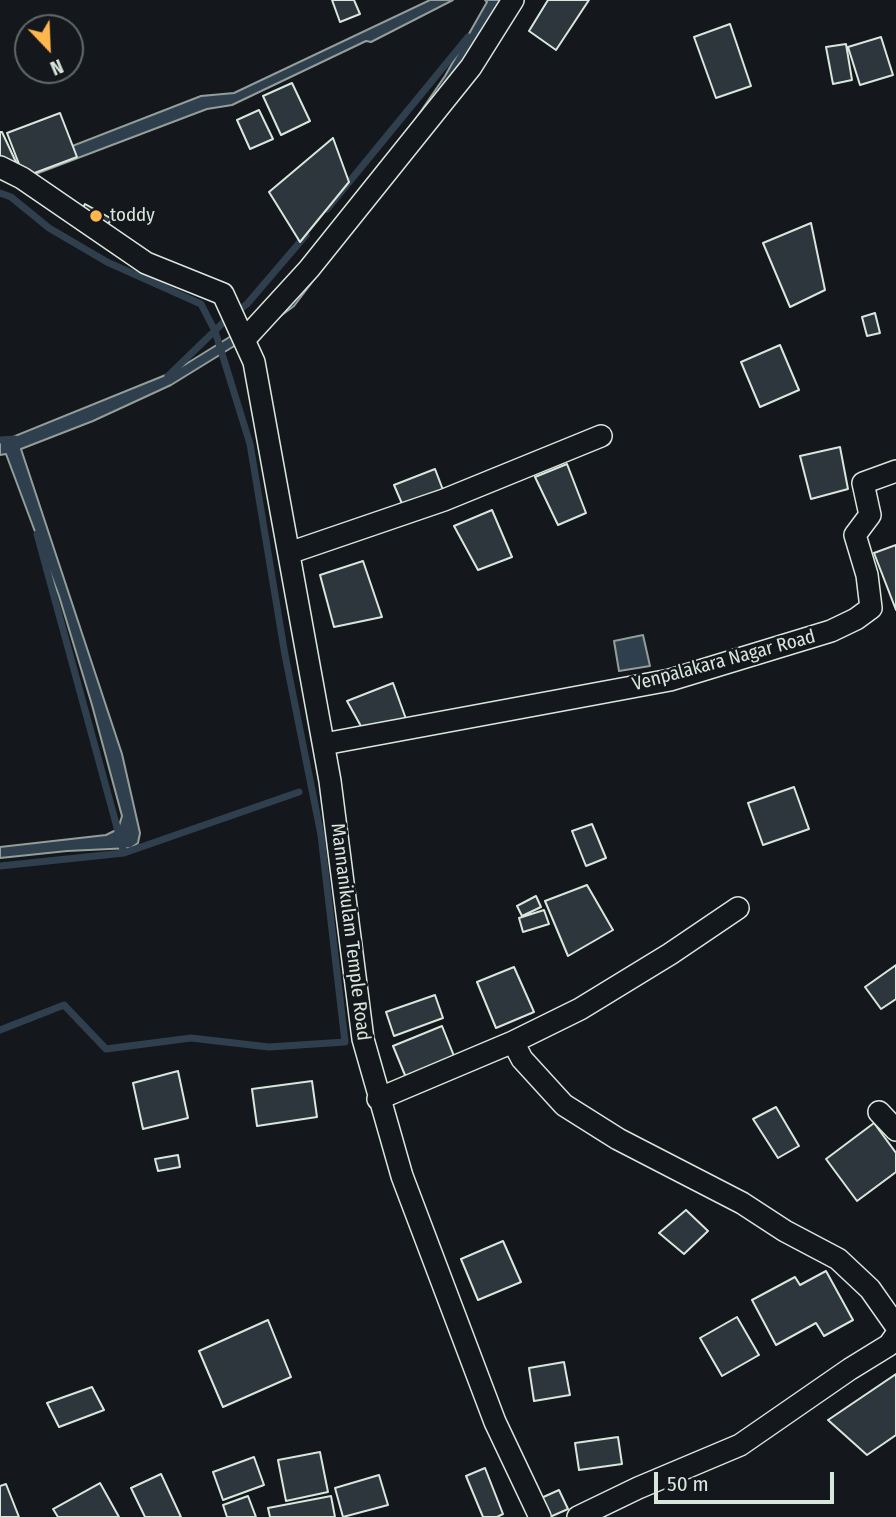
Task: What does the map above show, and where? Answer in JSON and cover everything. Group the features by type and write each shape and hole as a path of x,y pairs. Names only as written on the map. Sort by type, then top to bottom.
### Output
{"street":[{"path":"241,333 309,270 471,67 513,0"},
{"name":"Mannanikulam Temple Road","path":"0,167 22,178 146,263 223,294 254,362 324,744 363,1040 402,1176 504,1443 540,1517"},
{"path":"289,552 444,500 601,436"},
{"name":"Venpalakara Nagar Road","path":"324,744 670,680 831,631 871,608 867,575 855,535 870,515 863,483 896,471"},
{"path":"378,1099 513,1042 580,1009 670,954 738,908"},
{"path":"513,1042 522,1059 564,1105 618,1139 742,1203 838,1259 870,1289 896,1325"},
{"path":"879,1112 896,1130"},
{"path":"578,1517 638,1488 740,1445 889,1345 896,1335"}],"water":[{"path":"430,0 453,0 371,42 366,41 232,105 207,109 12,183 0,174 201,96 234,93"},
{"path":"485,0 508,0 431,126 294,306 255,335 367,190 445,76 487,2"},
{"path":"236,333 244,340 171,385 93,421 21,449 122,754 140,833 138,843 131,848 0,858 0,847 106,835 118,829 122,816 59,596 6,454 0,455 0,442 173,372"},
{"path":"643,635 650,666 619,671 614,641"}],"building":[{"path":"332,0 354,0 360,14 340,22"},
{"path":"548,0 589,0 556,50 529,31"},
{"path":"730,24 751,86 716,98 694,37"},
{"path":"881,37 893,75 860,85 848,47"},
{"path":"846,44 852,80 833,84 826,47"},
{"path":"292,83 310,121 281,135 263,96"},
{"path":"259,110 273,139 250,149 237,120"},
{"path":"60,113 77,157 24,177 7,133"},
{"path":"2,132 22,175 0,162"},
{"path":"333,138 349,182 300,242 269,192"},
{"name":"toddy","path":"85,204 112,219 106,226 80,213"},
{"path":"811,223 825,290 790,307 763,243"},
{"path":"875,313 880,333 867,336 862,317"},
{"path":"780,345 799,390 760,407 741,362"},
{"path":"840,447 848,489 811,499 800,456"},
{"path":"567,464 586,513 558,525 535,477"},
{"path":"435,469 443,490 403,506 394,485"},
{"path":"492,510 512,557 478,570 454,526"},
{"path":"896,545 896,610 874,553"},
{"path":"363,561 382,617 334,627 320,575"},
{"path":"393,683 406,719 362,728 347,701"},
{"path":"794,787 809,829 763,845 748,803"},
{"path":"592,824 606,858 586,866 572,831"},
{"path":"587,885 613,930 568,956 545,901"},
{"path":"536,896 541,907 522,916 517,906"},
{"path":"544,910 549,924 523,932 519,918"},
{"path":"896,965 896,999 881,1009 865,987"},
{"path":"514,967 534,1012 496,1028 477,982"},
{"path":"435,995 443,1018 394,1036 386,1012"},
{"path":"442,1026 456,1061 407,1080 393,1046"},
{"path":"178,1071 188,1118 143,1129 133,1083"},
{"path":"312,1081 317,1117 257,1126 252,1089"},
{"path":"776,1107 799,1146 778,1158 753,1119"},
{"path":"874,1123 896,1153 896,1172 857,1201 826,1159"},
{"path":"178,1155 180,1167 158,1171 155,1159"},
{"path":"686,1210 708,1231 684,1254 659,1233"},
{"path":"503,1241 521,1282 478,1300 461,1259"},
{"path":"826,1271 853,1320 824,1336 816,1323 776,1345 752,1300 795,1277 800,1285"},
{"path":"737,1317 759,1355 722,1376 700,1338"},
{"path":"268,1320 291,1377 223,1407 199,1351"},
{"path":"564,1362 570,1395 534,1401 529,1368"},
{"path":"896,1374 896,1435 867,1455 828,1420"},
{"path":"92,1387 104,1410 59,1427 47,1403"},
{"path":"618,1437 622,1464 579,1470 575,1443"},
{"path":"320,1452 328,1492 286,1501 278,1460"},
{"path":"254,1457 264,1485 223,1500 213,1472"},
{"path":"485,1468 503,1514 497,1517 483,1517 466,1476"},
{"path":"161,1474 181,1517 145,1517 131,1488"},
{"path":"379,1475 388,1505 343,1517 335,1488"},
{"path":"100,1483 119,1517 58,1517 53,1509"},
{"path":"6,1484 19,1517 0,1517 0,1486"},
{"path":"559,1490 568,1509 550,1517 539,1499"},
{"path":"248,1496 256,1517 227,1517 223,1505"},
{"path":"331,1496 335,1517 270,1517 268,1508"}],"waterway":[{"path":"327,209 468,37"},
{"path":"0,193 11,197 49,228 107,262 201,304 215,331 250,444 285,655 321,835 345,1042 269,1047 191,1038 106,1049 64,1005 0,1030"},
{"path":"168,376 228,318 247,304 306,235"},
{"path":"0,440 15,439"},
{"path":"37,534 124,853"},
{"path":"0,866 124,853 299,792"}],"place":[{"name":"toddy","path":"96,216"}]}
